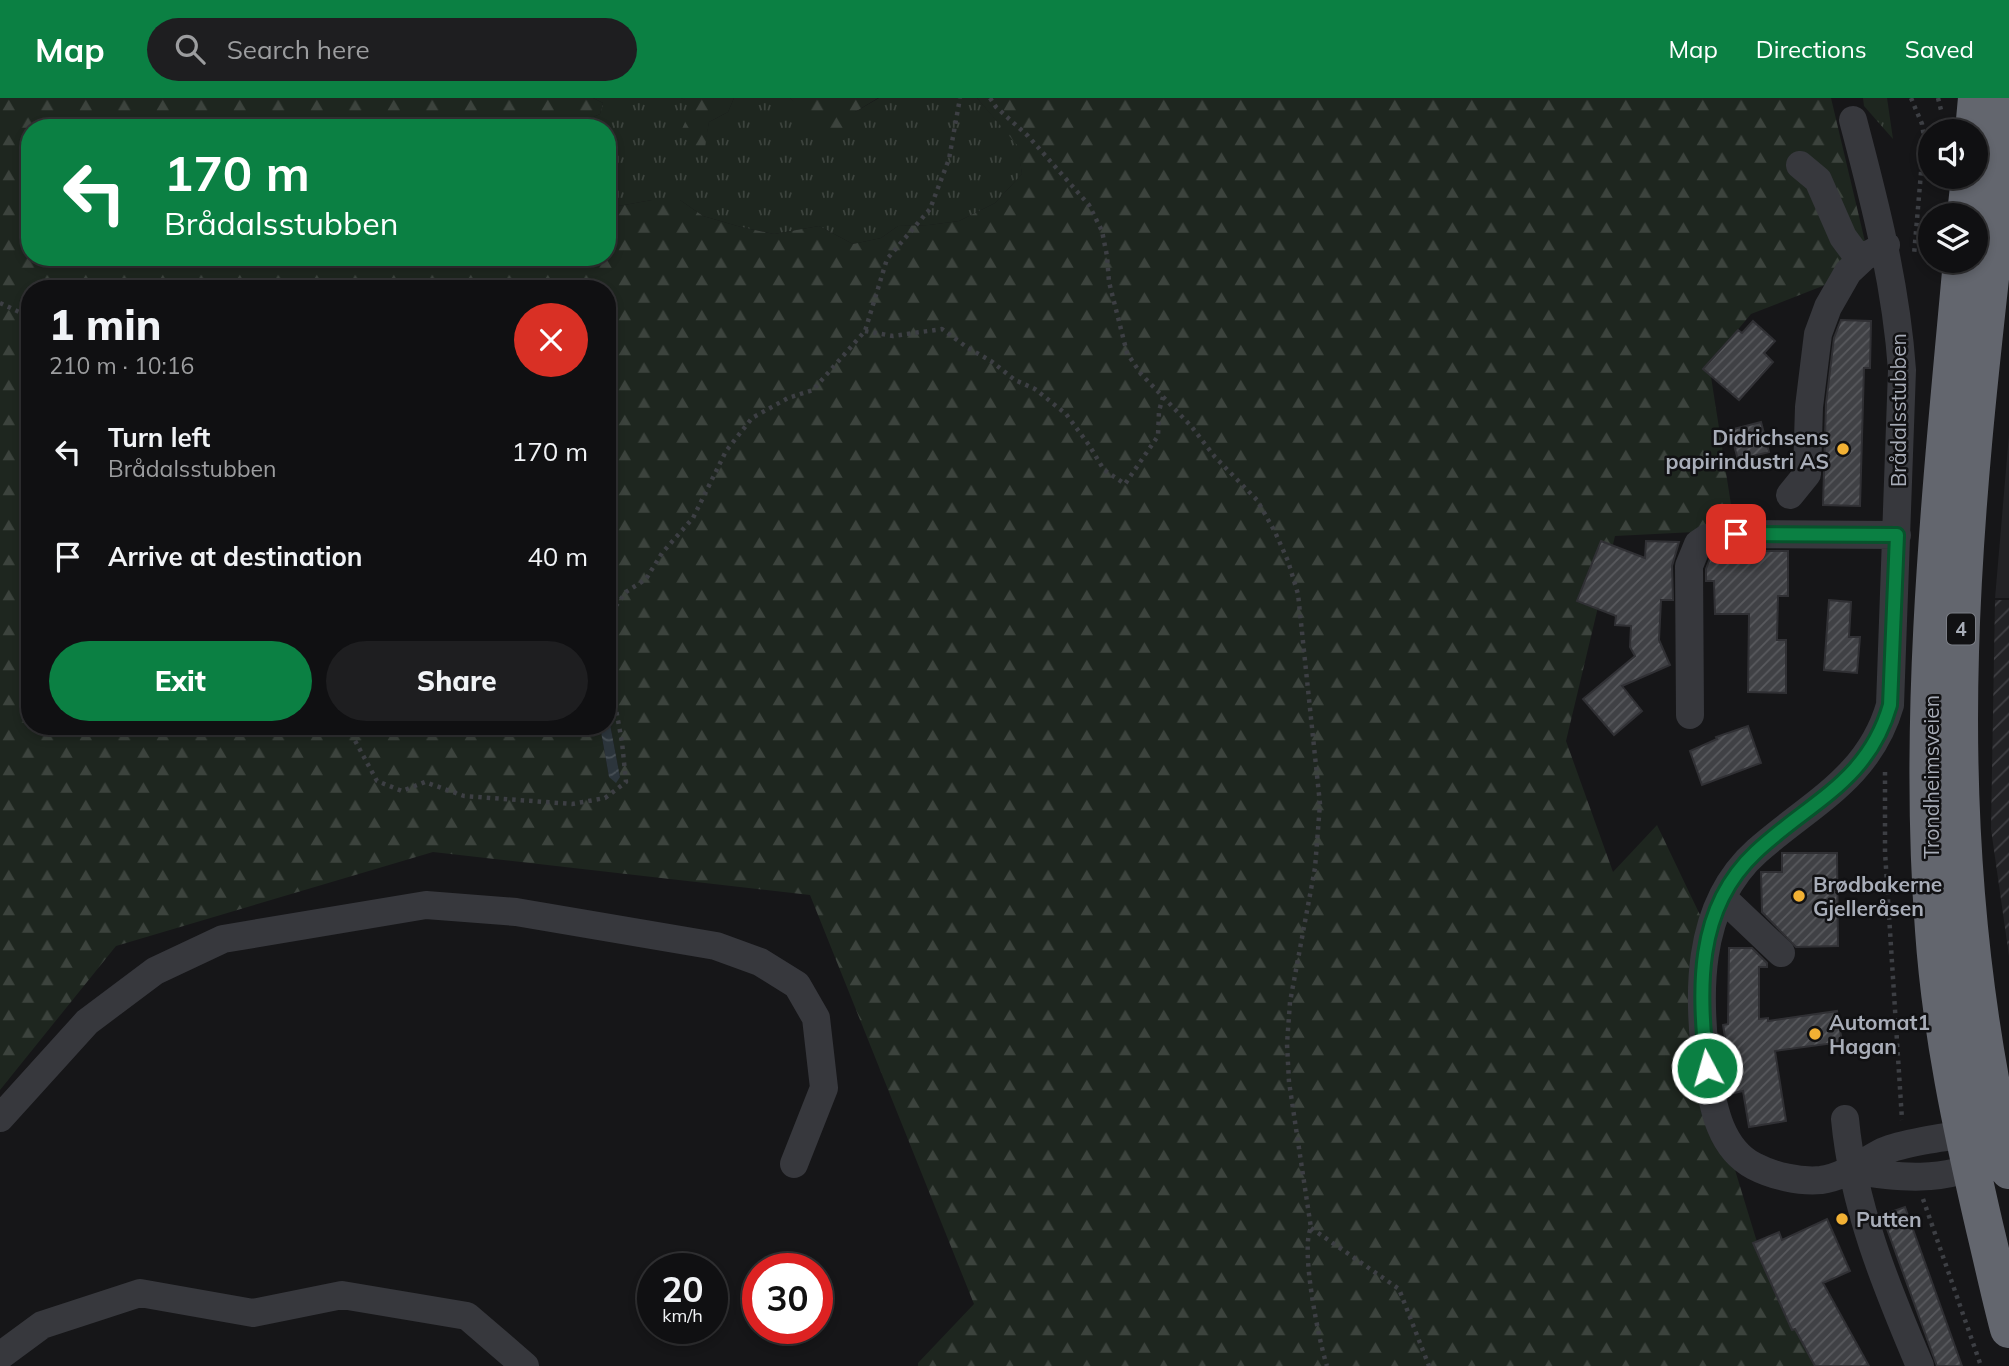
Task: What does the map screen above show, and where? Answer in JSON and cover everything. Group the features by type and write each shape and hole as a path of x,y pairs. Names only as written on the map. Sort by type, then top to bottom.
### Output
{"highway":[{"path":"1975,119 1977,98"},
{"name":"Trondheimsveien","path":"2007,1161 1983,1042 1970,943 1961,812 1959,719 1966,548 1989,193 2009,106"},
{"name":"Trondheimsveien","path":"1961,273 1937,558 1929,798 1935,944 1947,1048 1967,1152 2009,1329"}],"street":[{"name":"Brådalsstubben","path":"1853,120 1886,245 1899,328 1902,370 1890,705 1885,723 1857,767 1823,801 1755,853 1735,876 1723,898 1706,940 1701,990 1712,1099 1725,1136 1744,1159 1754,1166 1801,1180 1823,1180 1851,1170 1886,1150 1967,1152 2007,1161"},
{"path":"1800,165 1818,180 1843,237 1860,260"},
{"path":"1790,495 1807,474 1809,407 1818,334 1828,307 1848,272 1860,260 1886,245"},
{"path":"1690,715 1689,566 1698,544 1707,538 1736,534 1897,535"},
{"path":"1723,898 1781,953"},
{"path":"0,1118 87,1022 155,971 223,939 426,905 516,912 716,946 760,962 797,985 816,1018 824,1088 794,1164"},
{"path":"1845,1119 1851,1170 1872,1246 1920,1366"},
{"path":"0,1356 42,1325 140,1293 253,1313 342,1296 467,1316 525,1366"}],"path":[{"path":"616,606 626,592 646,579 662,553 693,518 726,451 752,418 788,398 813,390 865,331 887,259 930,209 949,159 960,98"},
{"path":"989,98 1028,136 1089,205 1102,231 1109,282 1127,353 1141,374 1257,500 1288,561 1298,594 1320,804 1315,868 1290,1002 1287,1044 1289,1082 1311,1228 1308,1234 1308,1264 1319,1336 1327,1366"},
{"path":"0,303 21,313"},
{"path":"865,331 893,336 942,329 1015,380 1035,389 1066,414 1104,470 1125,484 1158,436 1158,411 1163,397"},
{"path":"352,735 377,781 402,791 425,782 464,796 572,804 605,798 626,782 616,710"},
{"path":"1919,1189 1981,1366"},
{"path":"1311,1228 1399,1289 1429,1366"}],"shaded area":[{"path":"2009,434 2009,598 1995,598"},
{"path":"1995,600 2009,600 2009,956 1991,829"}],"green space":[{"path":"0,98 593,98 603,103 600,114 589,119 21,119 21,266 616,266 616,206 652,200 680,200 703,216 774,234 819,226 853,244 881,238 898,226 959,221 995,203 1022,174 1017,145 977,98 1831,98 1871,267 1751,314 1709,364 1735,530 1615,536 1566,741 1613,872 1657,825 1701,917 1721,1124 1764,1265 1823,1366 918,1366 974,1304 810,895 433,852 116,946 0,1090"},
{"path":"593,98 681,98 693,103 703,154 709,122 728,112 734,98 790,98 799,107 855,112 879,98 977,98 1018,145 1022,174 995,203 959,221 898,226 881,238 853,244 819,226 774,234 703,216 680,200 652,200 616,206 616,119 589,119 600,114 603,103"},
{"path":"681,98 734,98 728,112 709,122 704,154 692,153 682,129 693,104"},
{"path":"790,98 878,98 855,112 843,136 815,127"},
{"path":"1863,98 1887,98 1893,139 1864,106"}],"water":[{"path":"602,735 612,735 620,777 616,783 609,777"}],"building":[{"name":"Didrichsens papirindustri AS","path":"1841,320 1871,321 1870,368 1864,368 1860,506 1823,505 1826,404 1834,338"},
{"path":"1753,321 1775,341 1764,353 1773,362 1739,400 1703,369 1738,330 1742,333"},
{"path":"1761,422 1769,452 1738,460 1730,430"},
{"path":"1601,541 1645,558 1646,541 1679,542 1672,566 1673,600 1661,600 1659,640 1670,665 1622,686 1642,711 1614,735 1583,699 1635,656 1630,647 1631,626 1615,625 1616,616 1577,601"},
{"path":"1755,551 1788,551 1788,596 1778,596 1777,640 1786,640 1786,693 1748,692 1749,614 1715,614 1714,581 1706,581 1706,569 1711,556 1755,555"},
{"path":"1829,600 1851,602 1849,637 1860,637 1857,673 1824,670"},
{"path":"1748,726 1761,763 1702,785 1690,751 1717,739 1716,737"},
{"name":"Brødbakerne Gjelleråsen","path":"1782,853 1837,853 1838,946 1796,947 1762,912 1761,872 1782,872"},
{"path":"1729,948 1752,948 1767,963 1767,967 1759,967 1759,1019 1768,1018 1768,1021 1837,1011 1842,1042 1775,1051 1786,1121 1749,1127 1743,1091 1734,1093 1723,1025 1728,1024"},
{"path":"1905,1207 1962,1366 1937,1366 1882,1215"},
{"path":"1827,1219 1850,1271 1823,1283 1869,1366 1815,1366 1795,1329 1792,1330 1753,1243 1779,1232 1782,1240"}],"place":[{"name":"Didrichsens papirindustri AS","path":"1843,449"},
{"name":"Brødbakerne Gjelleråsen","path":"1799,896"},
{"name":"Automat1 Hagan","path":"1815,1034"},
{"name":"Putten","path":"1842,1219"}],"route":[{"path":"1707,1068 1701,990 1706,940 1723,898 1735,876 1755,853 1823,801 1857,767 1885,723 1890,705 1897,535 1736,534"}]}
